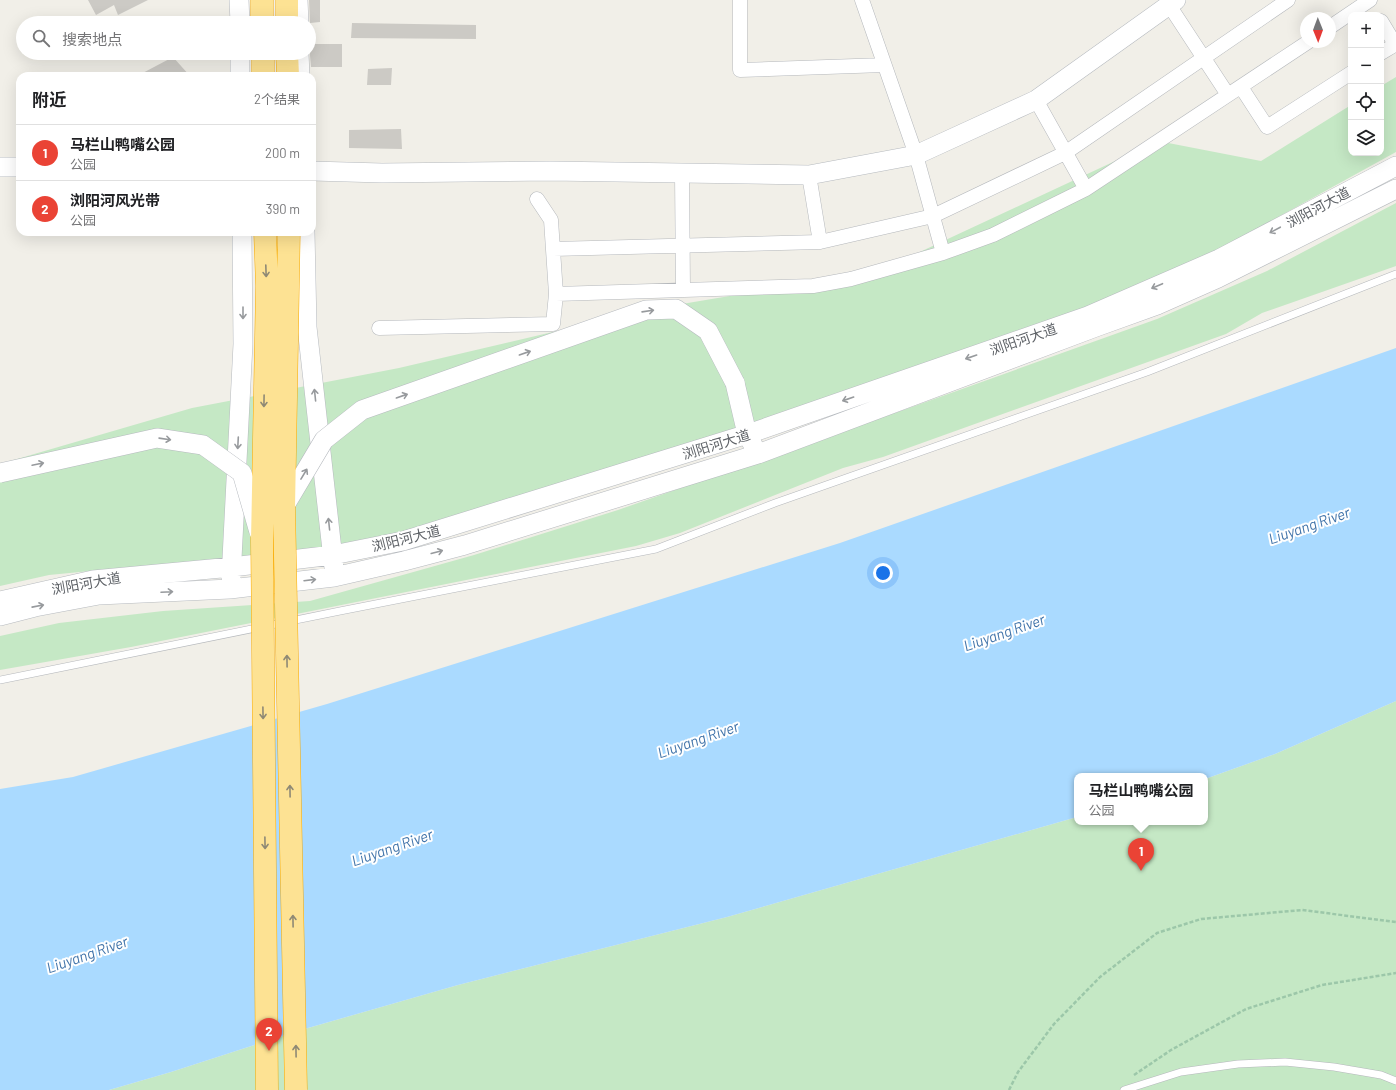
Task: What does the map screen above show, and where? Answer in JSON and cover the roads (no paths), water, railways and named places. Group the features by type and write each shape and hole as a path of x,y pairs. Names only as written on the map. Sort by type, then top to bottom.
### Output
{"highway":[{"path":"262,0 262,16"},
{"path":"287,0 287,16"},
{"path":"263,60 263,72"},
{"path":"287,60 288,72"},
{"path":"265,236 266,286 262,541 267,1090"},
{"path":"289,236 284,507 296,1090"}],"main road":[{"path":"239,0 240,16"},
{"path":"298,0 299,16"},
{"path":"316,171 550,171 809,175 916,155 1036,100 1172,2"},
{"path":"240,60 240,72"},
{"path":"300,60 300,72"},
{"name":"浏阳河大道","path":"0,601 93,580 232,567 333,554 402,541 747,434 1088,316 1219,259 1396,166"},
{"path":"0,167 16,168"},
{"name":"浏阳河大道","path":"0,616 35,607 99,595 230,589 334,577 465,545 758,454 1088,329 1157,305 1218,278 1396,189"},
{"path":"230,589 243,344 242,236"},
{"path":"304,236 307,327 333,554 334,577"},
{"path":"284,507 324,440 362,410 646,310 676,309 708,331 735,383 747,434 758,454"},
{"path":"0,473 157,438 203,445 242,473 262,541"}],"street":[{"path":"740,0 740,70 884,65"},
{"path":"862,0 916,155 943,253"},
{"path":"553,249 820,242 933,216 1065,153 1288,0"},
{"path":"1336,23 1369,0 1375,12"},
{"path":"1172,2 1203,57 1228,96"},
{"path":"1384,26 1396,44 1384,52"},
{"path":"556,294 813,286 851,279 943,253 993,235 1086,189 1300,47"},
{"path":"1241,87 1267,128 1348,75"},
{"path":"1036,100 1086,189"},
{"path":"682,173 683,290"},
{"path":"809,175 820,242"},
{"path":"379,328 553,324 556,294 551,220 537,199"}],"lane":[{"path":"0,680 656,549 775,503 1147,372 1396,274"},
{"path":"1124,1090 1181,1072 1238,1064 1285,1062 1381,1075 1396,1081"}],"water":[{"name":"Liuyang River","path":"1396,348 1396,701 1275,754 1208,778 1208,773 1074,773 1074,818 727,917 458,985 301,1030 171,1072 109,1090 0,1090 0,789 73,777 327,704 840,543"}],"place":[{"name":"马栏山鸭嘴公园","path":"1141,871"},
{"name":"浏阳河风光带","path":"269,1051"}]}
